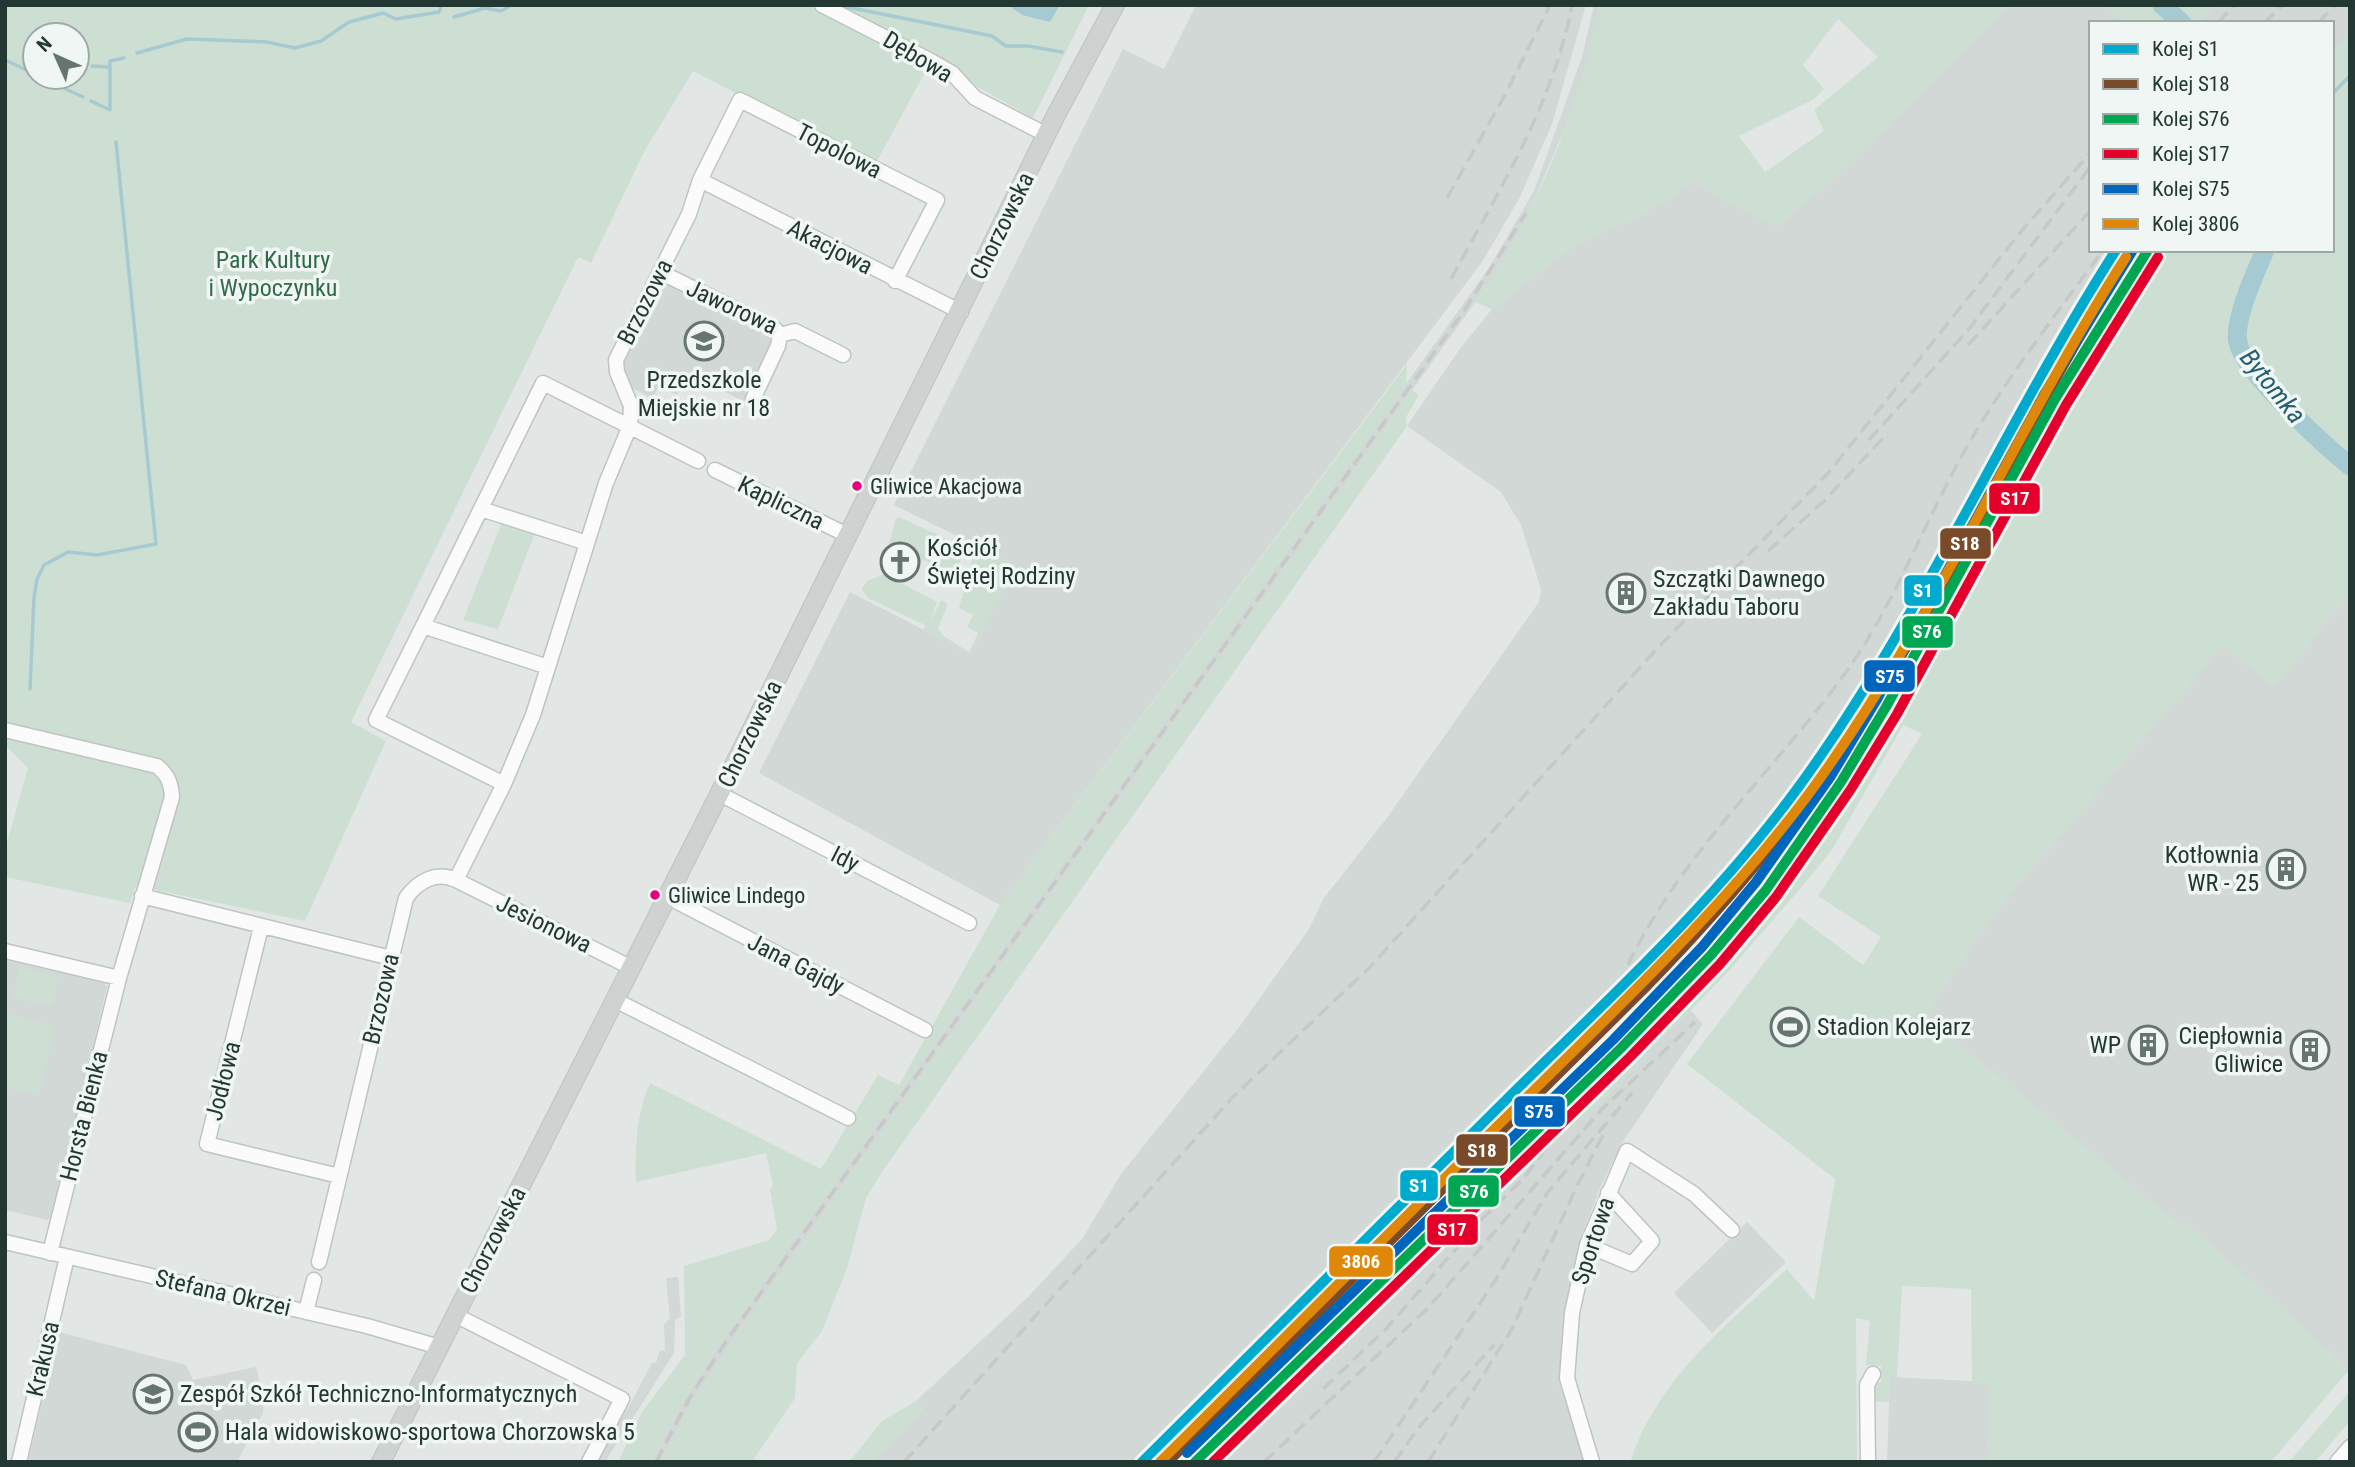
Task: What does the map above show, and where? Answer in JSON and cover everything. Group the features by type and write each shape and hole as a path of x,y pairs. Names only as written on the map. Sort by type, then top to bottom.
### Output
{"main road":[{"name":"Chorzowska","path":"381,1462 720,794 1047,135 1115,5"}],"street":[{"name":"Dębowa","path":"822,5 952,73 975,99 1047,135"},
{"name":"Topolowa","path":"700,180 740,100 937,200 895,281"},
{"name":"Akacjowa","path":"700,180 895,281 961,312"},
{"name":"Brzozowa","path":"319,1262 403,907 412,890 436,877 456,880 504,784 533,715 611,470 630,426 631,406 616,360 689,214 700,180"},
{"name":"Jaworowa","path":"660,272 774,328 780,335 795,331 843,355"},
{"path":"753,399 778,346 780,335"},
{"path":"504,784 376,720 543,383 698,461"},
{"name":"Kapliczna","path":"715,470 847,535"},
{"path":"481,509 587,543"},
{"path":"423,626 548,667"},
{"name":"Horsta Bienka","path":"5,730 157,766 170,781 172,797 119,978 50,1253"},
{"name":"Idy","path":"720,794 970,923"},
{"name":"Jesionowa","path":"456,880 632,968"},
{"path":"142,896 391,958"},
{"name":"Jana Gajdy","path":"668,897 925,1030"},
{"name":"Jodłowa","path":"261,927 207,1144 339,1177"},
{"path":"5,951 119,978"},
{"path":"615,1000 848,1118"},
{"name":"Sportowa","path":"1592,1462 1567,1378 1572,1313 1587,1245 1627,1151 1694,1194 1732,1230"},
{"path":"1587,1245 1632,1264 1652,1241 1608,1193"},
{"name":"Stefana Okrzei","path":"5,1242 306,1312 439,1347"},
{"name":"Krakusa","path":"19,1462 67,1257"},
{"path":"306,1312 314,1280"},
{"path":"455,1315 622,1399 589,1462"},
{"path":"1868,1462 1867,1385 1872,1374"},
{"path":"2337,1462 2350,1447"}],"shaded area":[{"path":"1196,5 1586,5 1552,124 1519,199 1482,262 1000,905 759,773 850,592 971,654 1016,565 894,505 1123,49 1164,69"},
{"path":"1594,5 1600,5 1589,59 1566,125 1520,234 1496,273 730,1344 660,1462 651,1462 686,1396 722,1341 1489,268 1534,191 1582,57"},
{"path":"2010,5 2108,5 2122,21 2089,21 2089,252 2158,252 1841,797 1795,866 1722,957 1590,1093 1579,1120 1585,1119 1690,1010 1703,1024 1622,1143 1600,1188 1580,1241 1566,1315 1559,1382 1585,1462 871,1462 923,1409 916,1401 1029,1296 1082,1239 1121,1174 1240,1026 1309,929 1324,898 1386,819 1539,602 1541,589 1521,525 1501,492 1407,426 1459,350 1492,309 1574,245 1643,214 1694,182 1777,227 1832,179"},
{"path":"2214,5 2350,5 2350,36 2334,51 2334,21 2201,21"},
{"name":"Przedszkole Miejskie nr 18","path":"662,281 763,328 775,339 747,403 688,373 677,395 659,386 652,399 629,386 621,365 634,336 642,334 660,299 657,291"},
{"name":"Ciepłownia Gliwice","path":"2350,592 2349,1370 2187,1224 2183,1228 1928,1019 1932,1005 1996,911 2223,644 2274,687"},
{"path":"5,960 104,983 107,987 52,1217 47,1220 5,1210"},
{"path":"1747,1222 1786,1262 1712,1333 1674,1293"},
{"path":"678,1277 681,1317 675,1320 674,1353 605,1462 593,1462 623,1409 627,1410 652,1363 656,1363 660,1350 665,1351 664,1325 670,1318 666,1278"},
{"name":"Zespół Szkół Techniczno-Informatycznych","path":"59,1332 186,1365 193,1380 256,1367 264,1399 263,1413 237,1462 28,1462"},
{"path":"1890,1377 1990,1382 1988,1462 1887,1462"}],"green space":[{"name":"Park Kultury i Wypoczynku","path":"5,5 1089,5 1033,118 931,61 875,165 693,71 644,152 591,263 578,257 351,722 386,741 305,921 136,886 130,903 5,877 5,850 28,768 5,745"},
{"path":"1600,5 2010,5 1832,179 1777,228 1694,182 1643,214 1574,245 1492,309 1475,302 1518,233 1553,160 1591,45","holes":["1838,19 1878,57 1814,110 1824,131 1765,172 1739,136 1814,99 1824,89 1803,65"]},
{"path":"2108,5 2214,5 2201,21 2122,21"},
{"path":"2350,36 2350,592 2274,687 2223,645 1996,911 1932,1005 1928,1019 2183,1227 2187,1223 2349,1370 2271,1462 1988,1462 1990,1383 1972,1382 1971,1289 1902,1286 1897,1377 1890,1377 1889,1402 1874,1401 1874,1385 1881,1382 1881,1366 1866,1365 1870,1321 1856,1318 1857,1462 1630,1462 1642,1432 1675,1379 1717,1333 1787,1269 1814,1301 1835,1179 1687,1064 1799,917 1863,965 1881,937 1818,896 1922,734 1903,725 1832,850 1800,889 1728,972 1585,1119 1578,1121 1590,1093 1722,957 1795,866 1841,797 1893,709 2123,301 2158,252 2334,252 2334,51"},
{"path":"1407,364 1406,386 722,1341 686,1396 651,1462 618,1462 642,1412 685,1355 684,1266 769,1240 777,1229 770,1190 773,1185 766,1153 636,1182 637,1131 650,1083 821,1169 878,1075 899,1085 1000,905"},
{"path":"1412,390 1419,395 1406,417 1407,426 880,1175 866,1198 847,1268 822,1331 797,1363 795,1398 752,1462 660,1462 692,1402 730,1344"},
{"path":"896,518 963,546 965,550 958,567 955,566 950,574 923,559 919,566 910,559 912,553 889,544"},
{"path":"502,522 535,533 498,629 463,620"},
{"path":"976,545 1017,565 971,654 923,630 925,625 868,598 862,589 867,581 884,574 937,602 930,622 941,600 948,604 938,628 942,635 969,652 978,633 967,627 973,615 959,608"},
{"path":"19,968 58,976 52,1005 13,997"},
{"path":"5,1014 55,1026 39,1095 5,1087"},
{"path":"2350,1391 2350,1421 2315,1462 2289,1462"},
{"path":"916,1401 923,1409 871,1462 849,1462 882,1421"}],"water":[{"path":"1008,5 1060,5 1050,22 1022,15"}],"waterway":[{"path":"137,53 187,39 267,42 295,48 321,41 349,22 383,13 396,19 439,12 442,5"},
{"path":"454,17 485,8 501,11 511,5"},
{"path":"837,5 992,36 1006,46 1028,46 1062,52"},
{"name":"Bytomka","path":"2162,5 2180,21"},
{"path":"91,101 110,110 110,61 124,58"},
{"path":"5,60 21,67"},
{"path":"92,66 108,67"},
{"path":"2334,92 2350,76"},
{"path":"70,91 83,97"},
{"path":"30,689 34,598 37,579 44,565 68,552 97,555 156,544 116,142"},
{"name":"Bytomka","path":"2264,252 2242,309 2237,333 2238,343 2244,356 2270,390 2350,466"}],"railway":[{"path":"1447,198 1505,95 1550,5"},
{"path":"1451,279 1505,180 1538,112 1552,77 1572,5"},
{"path":"2220,21 2234,5"},
{"path":"2266,21 2283,5"},
{"path":"2320,21 2335,5"},
{"path":"904,1462 1232,1098 1371,966 1654,652 1830,471 2019,234 2089,154"},
{"path":"1869,440 1969,329 2089,169"},
{"path":"1968,345 2089,212"},
{"path":"656,1462 689,1399 725,1343 1464,311 1526,213"},
{"path":"1628,965 1675,884 1851,665 1883,613 1980,424 2102,252"},
{"path":"1155,1462 1673,947 1774,832 1849,726 1890,660 2042,384 2081,316 2123,252"},
{"path":"1768,551 1824,501 1888,433"},
{"path":"1264,1462 1428,1308 1602,1109 1695,1022"},
{"path":"1374,1462 1495,1281 1547,1193 1632,1093"},
{"path":"1323,1389 1386,1329 1483,1218 1524,1178 1569,1117"},
{"path":"1428,1462 1512,1329 1603,1135"},
{"path":"1394,1462 1420,1426 1494,1345"}],"rail line":[{"name":"S1","path":"1142,1462 1628,981 1700,906 1768,827 1844,721 1885,655 2075,316 2115,252"},
{"name":"S18","path":"1168,1462 1647,986 1731,895 1782,832 1831,766 1891,673 2061,370 2131,252"},
{"name":"S75","path":"1187,1453 1613,1040 1702,947 1756,882 1831,776 1876,701 2045,393 2132,252"},
{"name":"S76","path":"1195,1462 1621,1048 1711,955 1766,890 1841,782 1886,707 2055,399 2147,252"},
{"name":"3806","path":"1160,1462 1636,989 1743,876 1776,836 1853,731 1894,665 2085,323 2126,257"},
{"name":"S17","path":"1213,1462 1630,1057 1720,964 1776,897 1851,789 1897,714 2066,405 2158,257"}],"place":[{"name":"Przedszkole Miejskie nr 18","path":"704,341"},
{"name":"Gliwice Akacjowa","path":"857,486"},
{"name":"Kościół Świętej Rodziny","path":"900,562"},
{"name":"Szczątki Dawnego Zakładu Taboru","path":"1626,593"},
{"name":"Kotłownia WR - 25","path":"2286,869"},
{"name":"Gliwice Lindego","path":"655,895"},
{"name":"Stadion Kolejarz","path":"1790,1027"},
{"name":"WP","path":"2148,1045"},
{"name":"Ciepłownia Gliwice","path":"2310,1050"},
{"name":"Zespół Szkół Techniczno-Informatycznych","path":"153,1394"},
{"name":"Hala widowiskowo-sportowa Chorzowska 5","path":"198,1432"}]}
